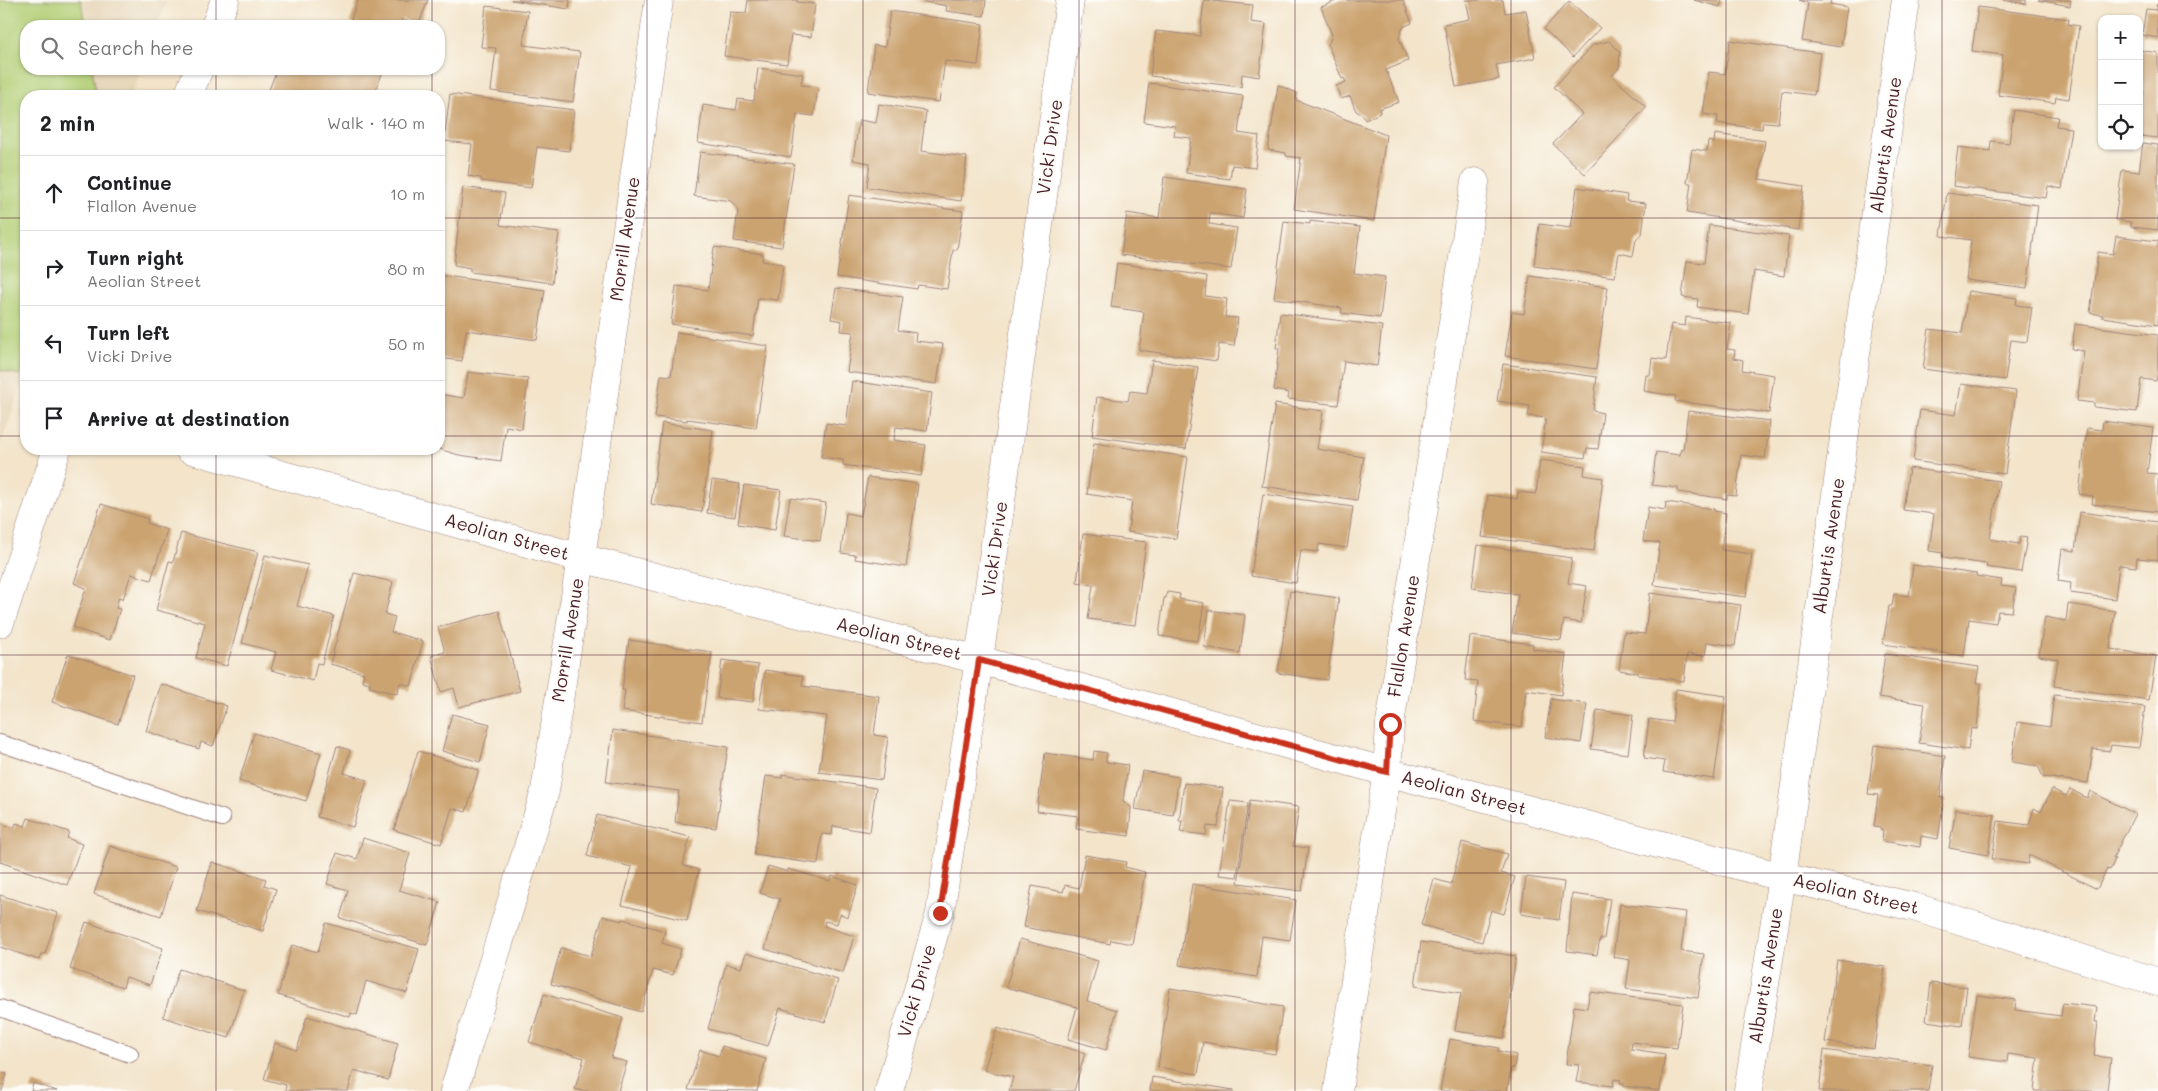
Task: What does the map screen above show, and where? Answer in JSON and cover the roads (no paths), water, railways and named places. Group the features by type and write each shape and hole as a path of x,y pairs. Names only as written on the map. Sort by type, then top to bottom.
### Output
{"street":[{"path":"217,20 225,0"},
{"name":"Morrill Avenue","path":"454,1091 545,791 581,558 659,0"},
{"name":"Vicki Drive","path":"889,1091 940,913 979,660 1070,0"},
{"name":"Alburtis Avenue","path":"1748,1091 1782,877 1906,0"},
{"path":"190,90 197,75"},
{"name":"Flallon Avenue","path":"1338,1091 1387,772 1390,724 1475,182"},
{"path":"0,623 55,455"},
{"name":"Aeolian Street","path":"211,455 581,558 979,660 1387,772 1782,877 1914,906 2158,982"}],"lane":[{"path":"0,743 222,818"},
{"path":"0,1008 130,1054"}]}
